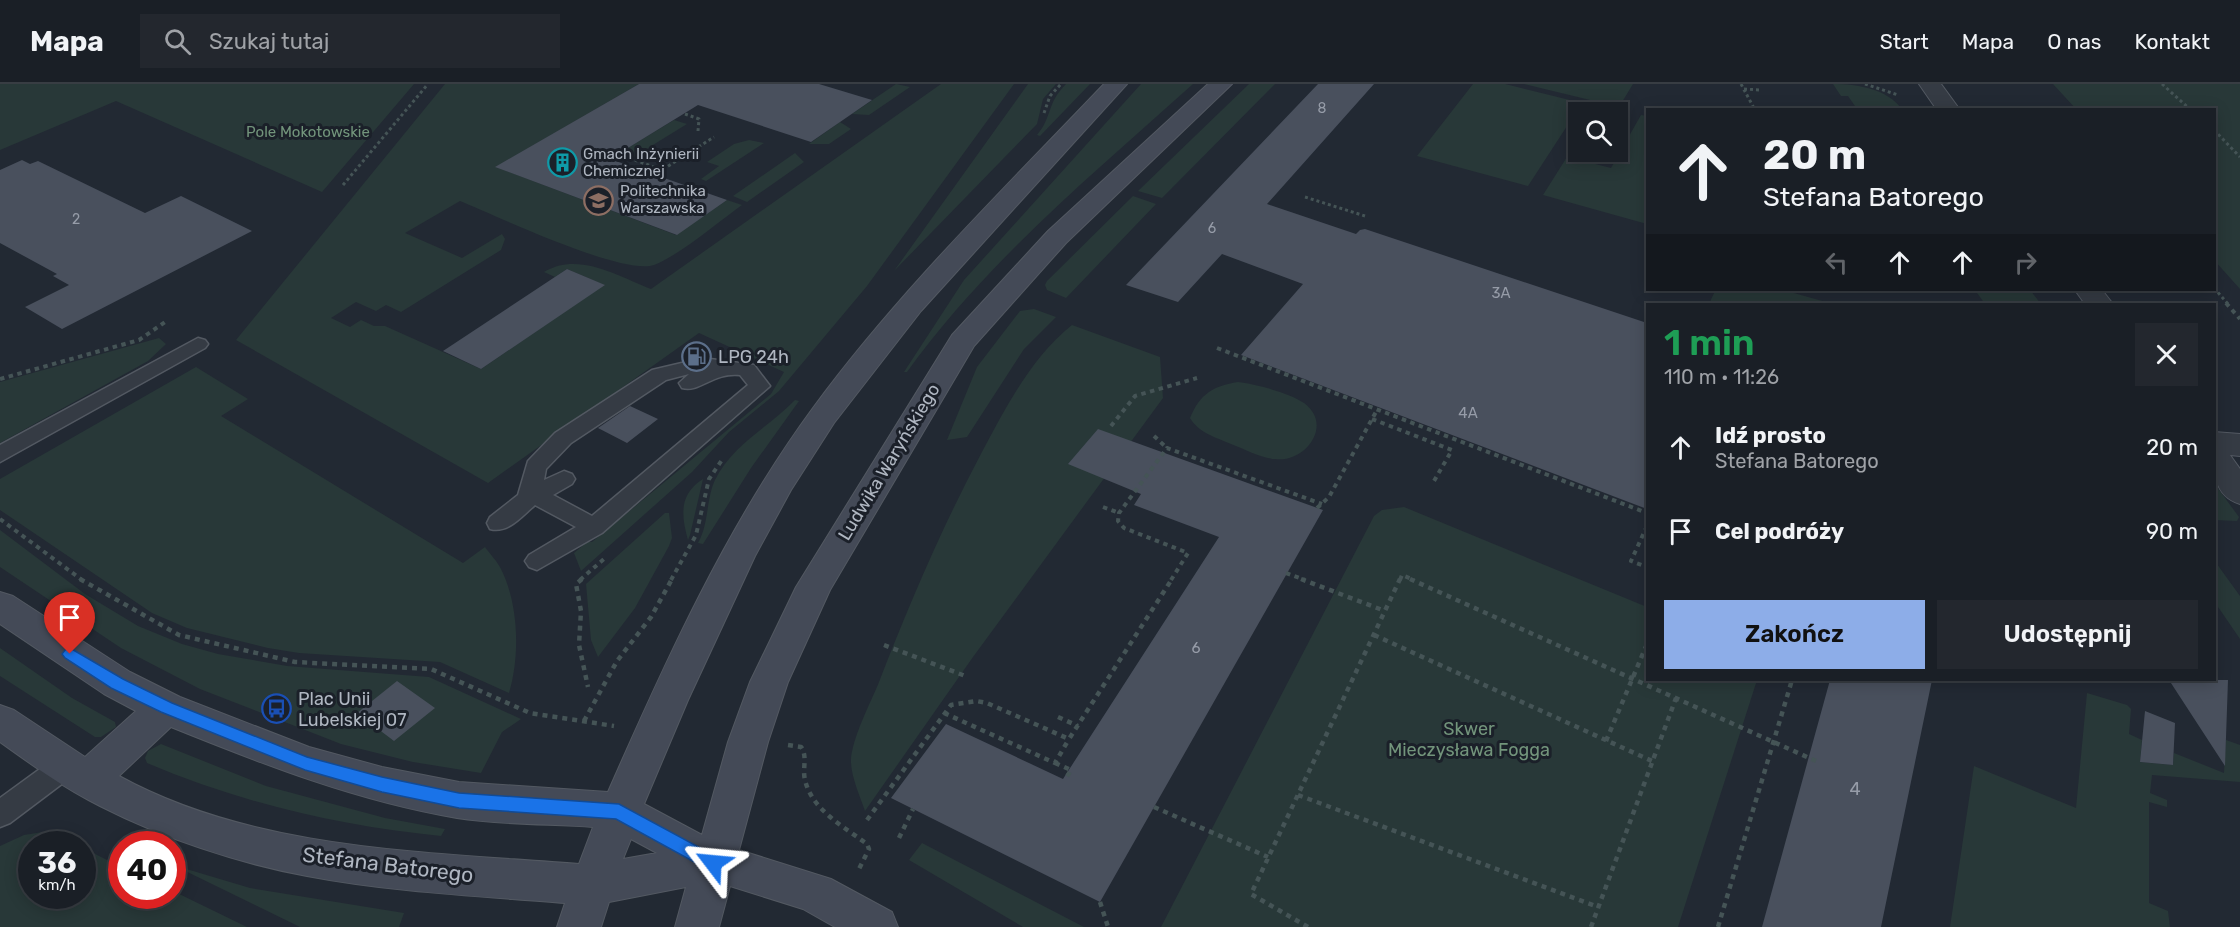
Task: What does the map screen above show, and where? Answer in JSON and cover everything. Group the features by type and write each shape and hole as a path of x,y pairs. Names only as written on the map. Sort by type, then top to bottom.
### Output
{"main road":[{"path":"579,927 619,812 653,730 746,536 816,426 861,366 932,282 1116,84"},
{"name":"Ludwika Waryńskiego","path":"697,927 748,742 769,682 809,598 962,341 1057,237 1221,84"},
{"path":"0,606 109,679 166,708 305,763 416,793 459,800 619,812 713,863 796,885 843,906 876,927"},
{"path":"76,773 166,708"},
{"name":"Stefana Batorego","path":"0,721 76,773 113,794 184,824 306,857 406,870 592,885 713,863"}],"street":[{"path":"1930,84 1948,108"},
{"path":"2089,291 2099,303"},
{"path":"2216,443 2240,446"},
{"path":"2216,460 2240,492"}],"lane":[{"path":"0,455 198,344"},
{"path":"532,498 536,466 563,438 658,375 703,364 747,370 760,386 594,527 537,561"},
{"path":"689,384 705,373 725,367"},
{"path":"498,523 532,498 564,479"},
{"path":"532,498 594,527"},
{"path":"0,814 76,773"}],"path":[{"path":"343,185 428,84"},
{"path":"1741,84 1754,108"},
{"path":"1865,84 1898,95"},
{"path":"2162,84 2189,108"},
{"path":"1744,89 1760,90"},
{"path":"685,114 699,119 699,131"},
{"path":"2216,132 2240,157"},
{"path":"618,154 662,170 714,137"},
{"path":"1305,197 1365,216"},
{"path":"2216,290 2240,319"},
{"path":"0,379 139,340 168,320"},
{"path":"1217,348 1646,513"},
{"path":"1111,426 1135,396 1197,378"},
{"path":"1317,508 1329,497 1377,410"},
{"path":"1372,419 1452,450 1434,481"},
{"path":"1154,436 1167,448 1322,504"},
{"path":"1055,763 1188,553 1124,528 1118,521 1119,513 1167,448"},
{"path":"1103,507 1119,513"},
{"path":"0,519 94,589 179,635 295,662 431,669 530,713 609,725"},
{"path":"1646,528 1631,561 1646,567"},
{"path":"588,687 579,645 581,611 576,584 610,554"},
{"path":"1286,573 1385,611"},
{"path":"1308,927 1251,894 1402,575 1816,761"},
{"path":"1374,635 1652,761"},
{"path":"885,645 968,677"},
{"path":"1606,741 1646,646"},
{"path":"1718,927 1792,681"},
{"path":"1591,927 1676,698"},
{"path":"867,820 951,705 962,702 987,703 1069,739"},
{"path":"944,713 1071,770 1065,780"},
{"path":"1058,717 1078,726"},
{"path":"788,745 801,747 804,751 806,788 819,808 865,839 869,849 863,861"},
{"path":"1298,795 1598,907"},
{"path":"1154,807 1268,857"},
{"path":"899,837 913,809"},
{"path":"1100,902 1108,927"}],"green space":[{"name":"Pole Mokotowskie","path":"0,84 414,84 322,192 116,101 0,150"},
{"path":"445,84 639,84 496,167 676,235 727,200 742,205 675,254 654,265 638,266 589,254 460,201 405,233 462,258 502,234 505,239 501,250 401,312 386,305 376,311 356,302 331,318 350,327 361,320 374,326 385,326 481,369 604,285 567,269 555,277 544,272 557,266 584,265 612,272 651,289 941,84 1014,84 867,286 779,391 729,432 692,472 581,571 574,553 587,542 592,542 771,394 784,372 699,333 488,483 236,340"},
{"path":"896,84 910,87 869,115 852,114"},
{"path":"1028,84 1056,84 1043,99 1037,124 894,271"},
{"path":"1066,84 1090,84 1040,136 1037,135 1055,98"},
{"path":"1141,84 1193,84 1042,220 971,293 907,372 904,372 964,280"},
{"path":"1249,84 1275,84 1162,198 1138,191"},
{"path":"1473,84 1505,84 1578,102 1568,102 1568,125 1528,186 1417,156"},
{"path":"1524,84 1633,84 1622,102 1598,102"},
{"path":"1833,84 1852,85 1880,92 1901,108 1856,108 1848,96 1841,96"},
{"path":"2053,84 2240,84 2240,289 2216,262 2216,108 2075,108"},
{"path":"1641,115 1646,116 1646,224 1543,195 1567,157 1568,162 1587,162 1611,168 1614,162 1628,162 1628,138"},
{"path":"674,120 687,124 648,148 662,154 650,162 621,152"},
{"path":"840,122 851,129 829,144 809,144"},
{"path":"749,140 764,143 706,181 701,179 719,166 707,162 734,144"},
{"path":"795,153 804,162 747,202 733,196"},
{"path":"1133,196 1156,204 1066,298 1047,290 1045,285 1047,281"},
{"path":"1715,291 1787,291 1829,303 1709,303"},
{"path":"1976,291 2031,291 2040,303 1984,303"},
{"path":"1034,309 1056,317 1024,349 967,437 947,440 977,367 1020,311"},
{"path":"1072,325 1160,357 1163,398 973,657 865,811 851,763 854,744 915,593 954,507 1011,399 1045,352"},
{"path":"159,338 166,344 148,361 0,443 0,382"},
{"path":"196,367 248,399 221,416 463,563 485,547 501,569 507,583 514,614 515,663 509,693 440,662 299,653 268,648 187,628 152,613 0,510 0,479"},
{"path":"1238,382 1290,396 1304,403 1313,412 1316,431 1312,441 1305,449 1286,459 1269,458 1213,437 1194,423 1190,418 1198,403 1208,392"},
{"path":"795,400 799,401 751,468 703,544 698,543 704,528 712,487 722,468 741,446"},
{"path":"703,479 688,540 683,514 684,506 690,491"},
{"path":"2216,486 2239,517 2237,521 2216,520"},
{"name":"Skwer Mieczysława Fogga","path":"1404,507 1646,607 1646,681 1757,681 1678,927 1161,927 1374,516 1382,510"},
{"path":"665,513 669,513 672,538 669,546 635,608 598,657 591,640 586,584"},
{"path":"0,530 85,594 138,626 182,644 218,654 287,666 429,677 521,719 502,732 481,773 413,762 341,744 200,689 121,648 0,567"},
{"path":"2216,563 2240,596 2240,639 2216,604"},
{"path":"0,648 72,698 115,722 116,727 101,737 95,737 0,676"},
{"path":"2087,693 2127,705 2131,709 2129,734 2142,740 2140,762 2173,765 2174,753 2224,773 2226,740 2240,745 2240,782 2152,775 2150,793 2167,800 2167,807 2149,802 2149,903 2168,911 2170,927 1950,927 1974,766 2076,808"},
{"path":"161,744 266,786 385,818 445,829 441,836 366,826 291,811 218,790 147,763 145,758 148,751"},
{"path":"18,838 18,909 96,909 96,854 108,860 108,909 186,909 186,897 247,927 0,927 0,846"},
{"path":"922,843 1084,927 1023,927 909,860"},
{"path":"186,869 250,888 404,913 399,927 300,927 186,871"}],"building":[{"name":"Gmach Inżynierii Chemicznej","path":"639,84 819,84 872,100 811,142 698,105 610,159 727,200 677,235 495,167"},
{"path":"1318,84 1374,84 1267,204 1356,234 1365,229 1646,323 1646,509 1241,355 1303,284 1222,254 1178,302 1126,285"},
{"path":"22,160 30,164 38,161 145,213 181,196 252,231 62,329 25,307 69,285 53,276 57,274 0,243 0,170"},
{"path":"567,269 605,285 481,369 443,351"},
{"path":"630,406 658,419 627,443 598,428"},
{"path":"1098,429 1323,510 1100,902 891,798 946,724 1063,779 1219,537 1134,505 1141,494 1068,464"},
{"path":"2228,680 2225,766 2170,681"},
{"path":"397,681 435,708 394,741 357,713"},
{"path":"1830,681 1932,681 1881,927 1762,927"},
{"path":"2145,711 2175,723 2173,765 2140,762"}],"place":[{"name":"Gmach Inżynierii Chemicznej","path":"562,163"},
{"name":"Politechnika Warszawska","path":"599,200"},
{"name":"LPG 24h","path":"697,357"},
{"name":"Plac Unii Lubelskiej 07","path":"277,709"}],"route":[{"path":"70,654 117,683 166,708 305,763 382,785 459,800 619,812 713,863"}]}
